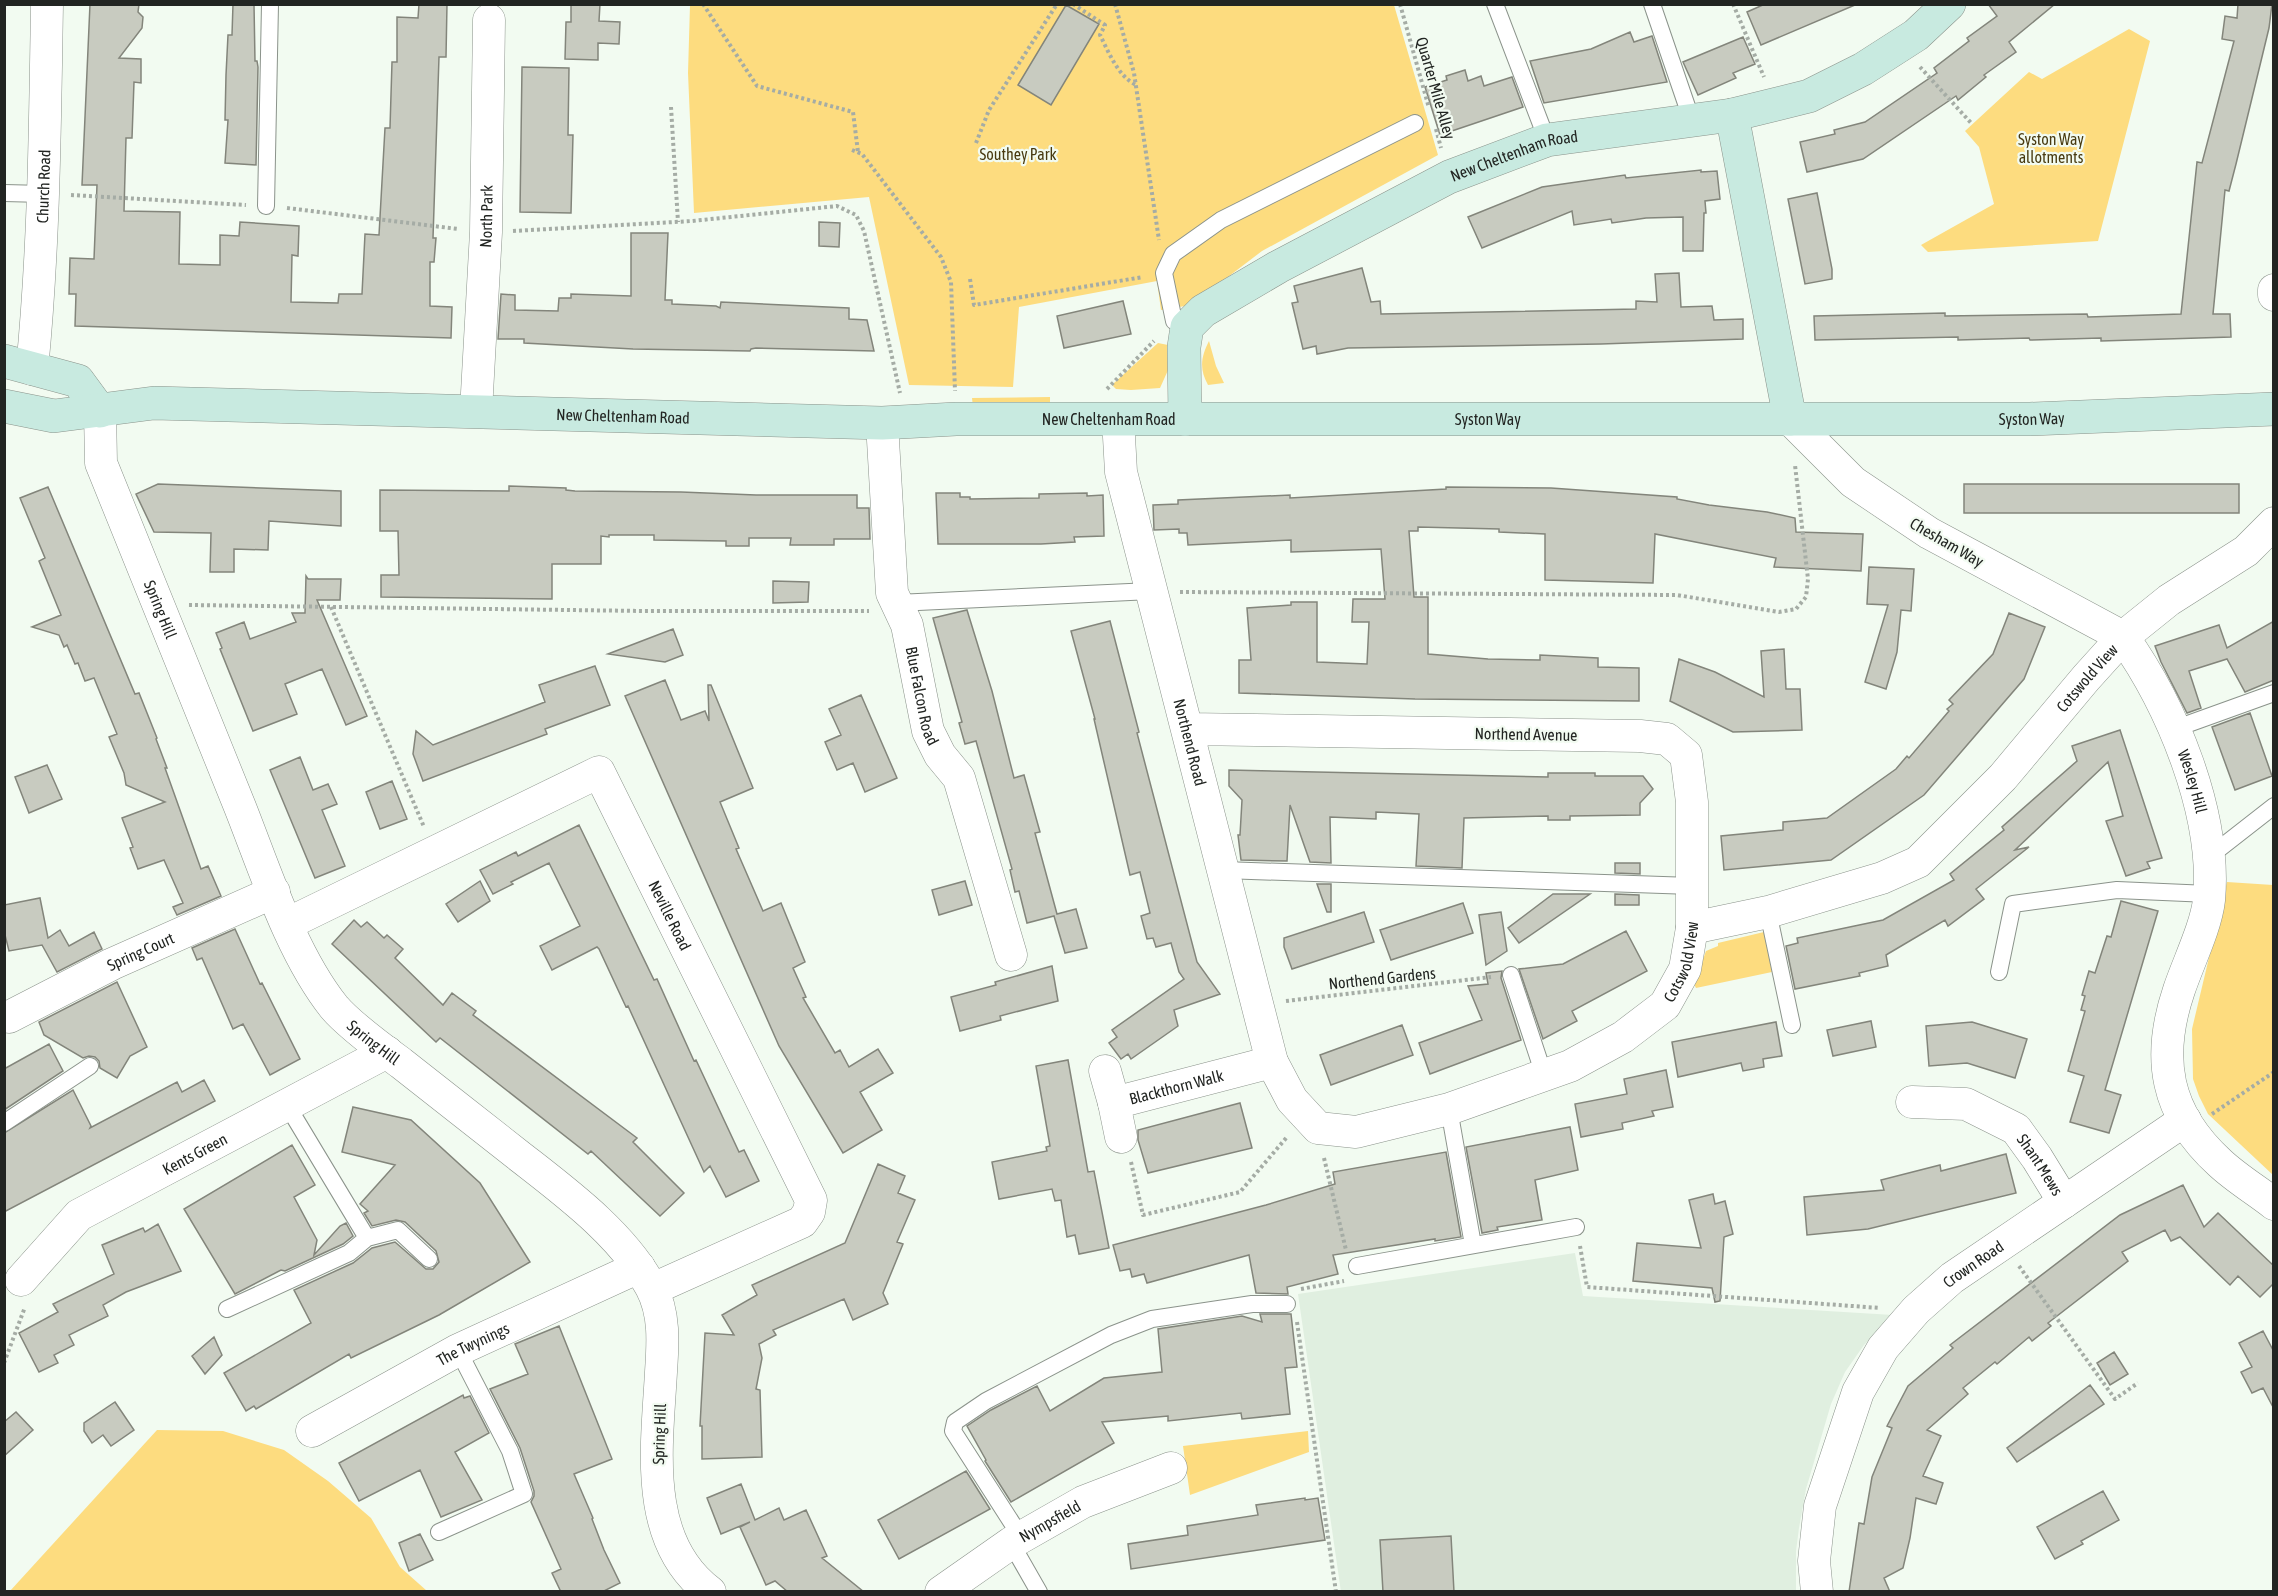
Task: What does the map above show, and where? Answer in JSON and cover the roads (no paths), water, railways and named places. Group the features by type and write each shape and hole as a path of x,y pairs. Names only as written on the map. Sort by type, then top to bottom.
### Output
{"street":[{"name":"Church Road","path":"18,365 38,310 44,194 47,4"},
{"name":"New Cheltenham Road","path":"4,406 54,416 154,403 894,422 956,419 1185,419 1184,347 1181,324 1278,267 1449,177 1547,140 1732,115 1809,96 1863,69 1916,35 1949,4"},
{"name":"North Park","path":"476,411 486,232 489,20"},
{"path":"1732,115 1790,419"},
{"path":"18,365 78,381 100,411"},
{"name":"Syston Way","path":"1185,419 2030,419 2274,409"},
{"name":"Spring Hill","path":"100,411 101,463 287,924 309,968 336,1009 387,1053 567,1194 619,1242 646,1278 661,1313 663,1341 657,1453 660,1507 670,1545 699,1583 710,1592"},
{"name":"Northend Road","path":"1118,419 1121,472 1272,1062"},
{"name":"Chesham Way","path":"1790,419 1853,482 1929,533 2123,637"},
{"name":"Blue Falcon Road","path":"894,422 889,563 892,593 908,625 928,732 940,755 959,778 1011,955"},
{"path":"2123,637 2169,600 2246,551 2271,531"},
{"name":"Wesley Hill","path":"2123,637 2149,676 2174,729 2195,788 2210,856 2206,917 2173,1007 2168,1032 2167,1063 2170,1089 2188,1124"},
{"name":"Cotswold View","path":"1272,1062 1292,1100 1312,1122 1356,1132 1449,1109 1570,1066 1623,1037 1665,1005 1685,969 1692,928 1768,912 1882,879 1918,862 2003,777 2123,637"},
{"name":"Northend Avenue","path":"1188,729 1640,736 1667,739 1686,755 1692,802 1692,928"},
{"name":"Neville Road","path":"287,924 599,772 811,1200 809,1212 802,1222 646,1278"},
{"name":"Spring Court","path":"9,1017 112,964 274,892"},
{"name":"Kents Green","path":"21,1280 79,1215 387,1053"},
{"name":"Blackthorn Walk","path":"1121,1137 1114,1103 1272,1062"},
{"path":"1105,1071 1114,1103"},
{"name":"Shant Mews","path":"1912,1102 1966,1104 2016,1129 2064,1202"},
{"path":"2188,1124 2219,1162 2274,1204"},
{"name":"Crown Road","path":"1817,1592 1814,1561 1820,1506 1858,1392 1883,1348 1916,1310 1952,1278 2064,1202 2188,1124"},
{"name":"The Twynings","path":"312,1431 458,1350 646,1278"},
{"name":"Nympsfield","path":"941,1592 1016,1540 1083,1503 1171,1468"}],"lane":[{"path":"266,206 270,4"},
{"path":"1495,4 1547,140"},
{"path":"1652,4 1692,121"},
{"path":"1181,324 1164,273 1173,254 1221,220 1415,123"},
{"path":"4,193 44,194"},
{"path":"899,607 1152,591"},
{"path":"2174,729 2274,693"},
{"path":"2210,856 2274,806"},
{"path":"1222,870 1692,886"},
{"path":"1999,972 2013,904 2117,890 2209,894"},
{"path":"1768,912 1792,1025"},
{"path":"1511,975 1544,1075"},
{"path":"4,1123 90,1066"},
{"path":"287,1105 367,1238"},
{"path":"1449,1109 1473,1245"},
{"path":"227,1309 349,1253 367,1238 398,1230 429,1259"},
{"path":"1352,1267 1473,1245 1578,1235"},
{"path":"1039,1592 1016,1540 953,1431 955,1422 996,1395 1111,1335 1152,1319 1252,1304 1292,1303"},
{"path":"439,1532 524,1494 510,1451 458,1350"}],"park label":[{"name":"Syston Way allotments","path":"2051,148"},
{"name":"Southey Park","path":"1018,154"}]}
